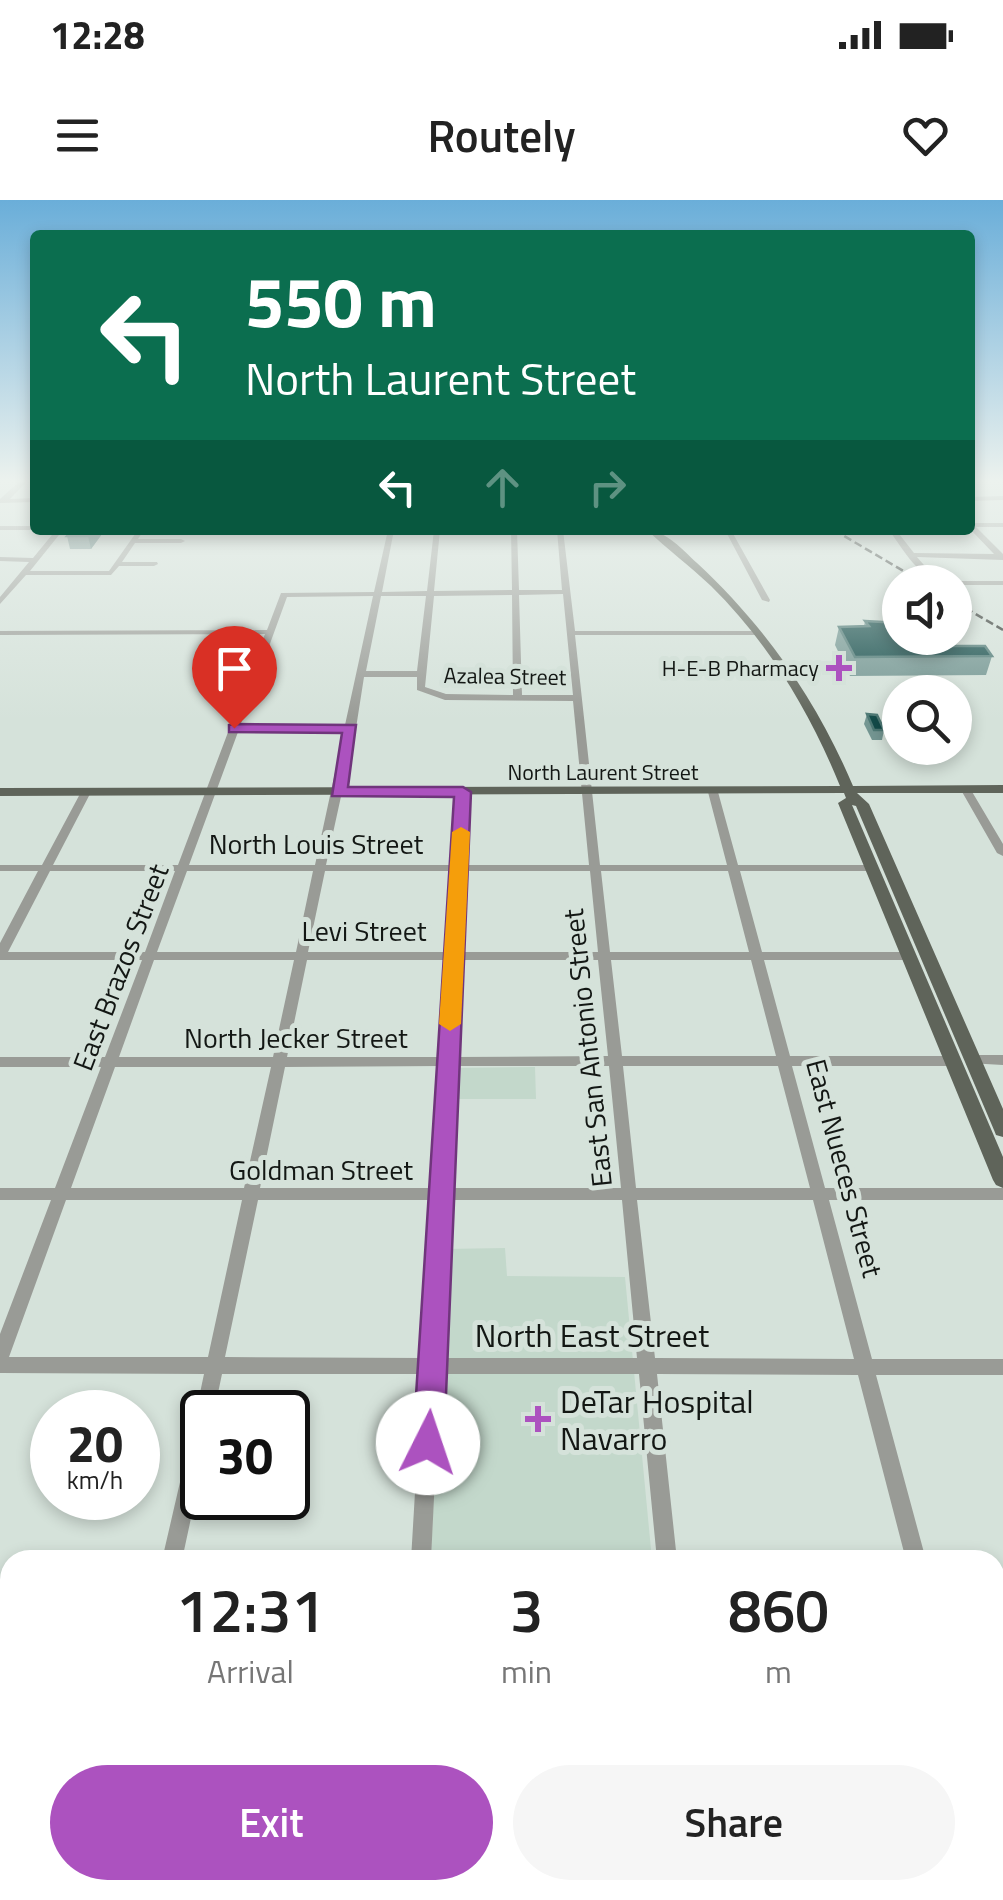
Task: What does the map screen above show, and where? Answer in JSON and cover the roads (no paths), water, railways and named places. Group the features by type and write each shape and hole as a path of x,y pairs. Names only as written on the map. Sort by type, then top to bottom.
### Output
{"main road":[{"path":"688,561 758,633 797,685 840,761 851,795 862,804 963,1060 1003,1180"},
{"name":"North Laurent Street","path":"0,792 588,791 851,795 1003,790"},
{"path":"851,795 846,804 909,956 1003,1130"}],"street":[{"path":"2,596 35,561"},
{"path":"23,573 111,574 120,561"},
{"path":"211,1390 385,561"},
{"path":"420,674 434,561"},
{"path":"515,561 518,698"},
{"name":"East San Antonio Street","path":"563,561 666,1550"},
{"path":"745,561 766,600"},
{"path":"118,564 154,564"},
{"path":"972,583 1003,583"},
{"path":"379,592 566,592"},
{"name":"East Brazos Street","path":"0,1357 284,594 379,592"},
{"path":"0,633 272,632"},
{"name":"Azalea Street","path":"570,632 758,633"},
{"name":"Azalea Street","path":"361,674 420,674 420,688 431,694 578,698"},
{"path":"234,728 350,728"},
{"path":"966,790 1003,853"},
{"path":"0,956 86,792"},
{"path":"422,1550 463,792"},
{"name":"East Nueces Street","path":"713,792 913,1550"},
{"name":"North Louis Street","path":"0,868 872,868"},
{"name":"Levi Street","path":"0,956 909,956"},
{"name":"North Jecker Street","path":"0,1062 1003,1060"},
{"name":"Goldman Street","path":"0,1194 1003,1194"},
{"name":"North East Street","path":"0,1366 1003,1367"},
{"path":"174,1550 181,1520"}],"railway":[{"path":"887,561 893,565"},
{"path":"972,612 1003,630"}],"place":[{"name":"H-E-B Pharmacy","path":"839,668"},
{"name":"DeTar Hospital Navarro","path":"538,1419"}]}
